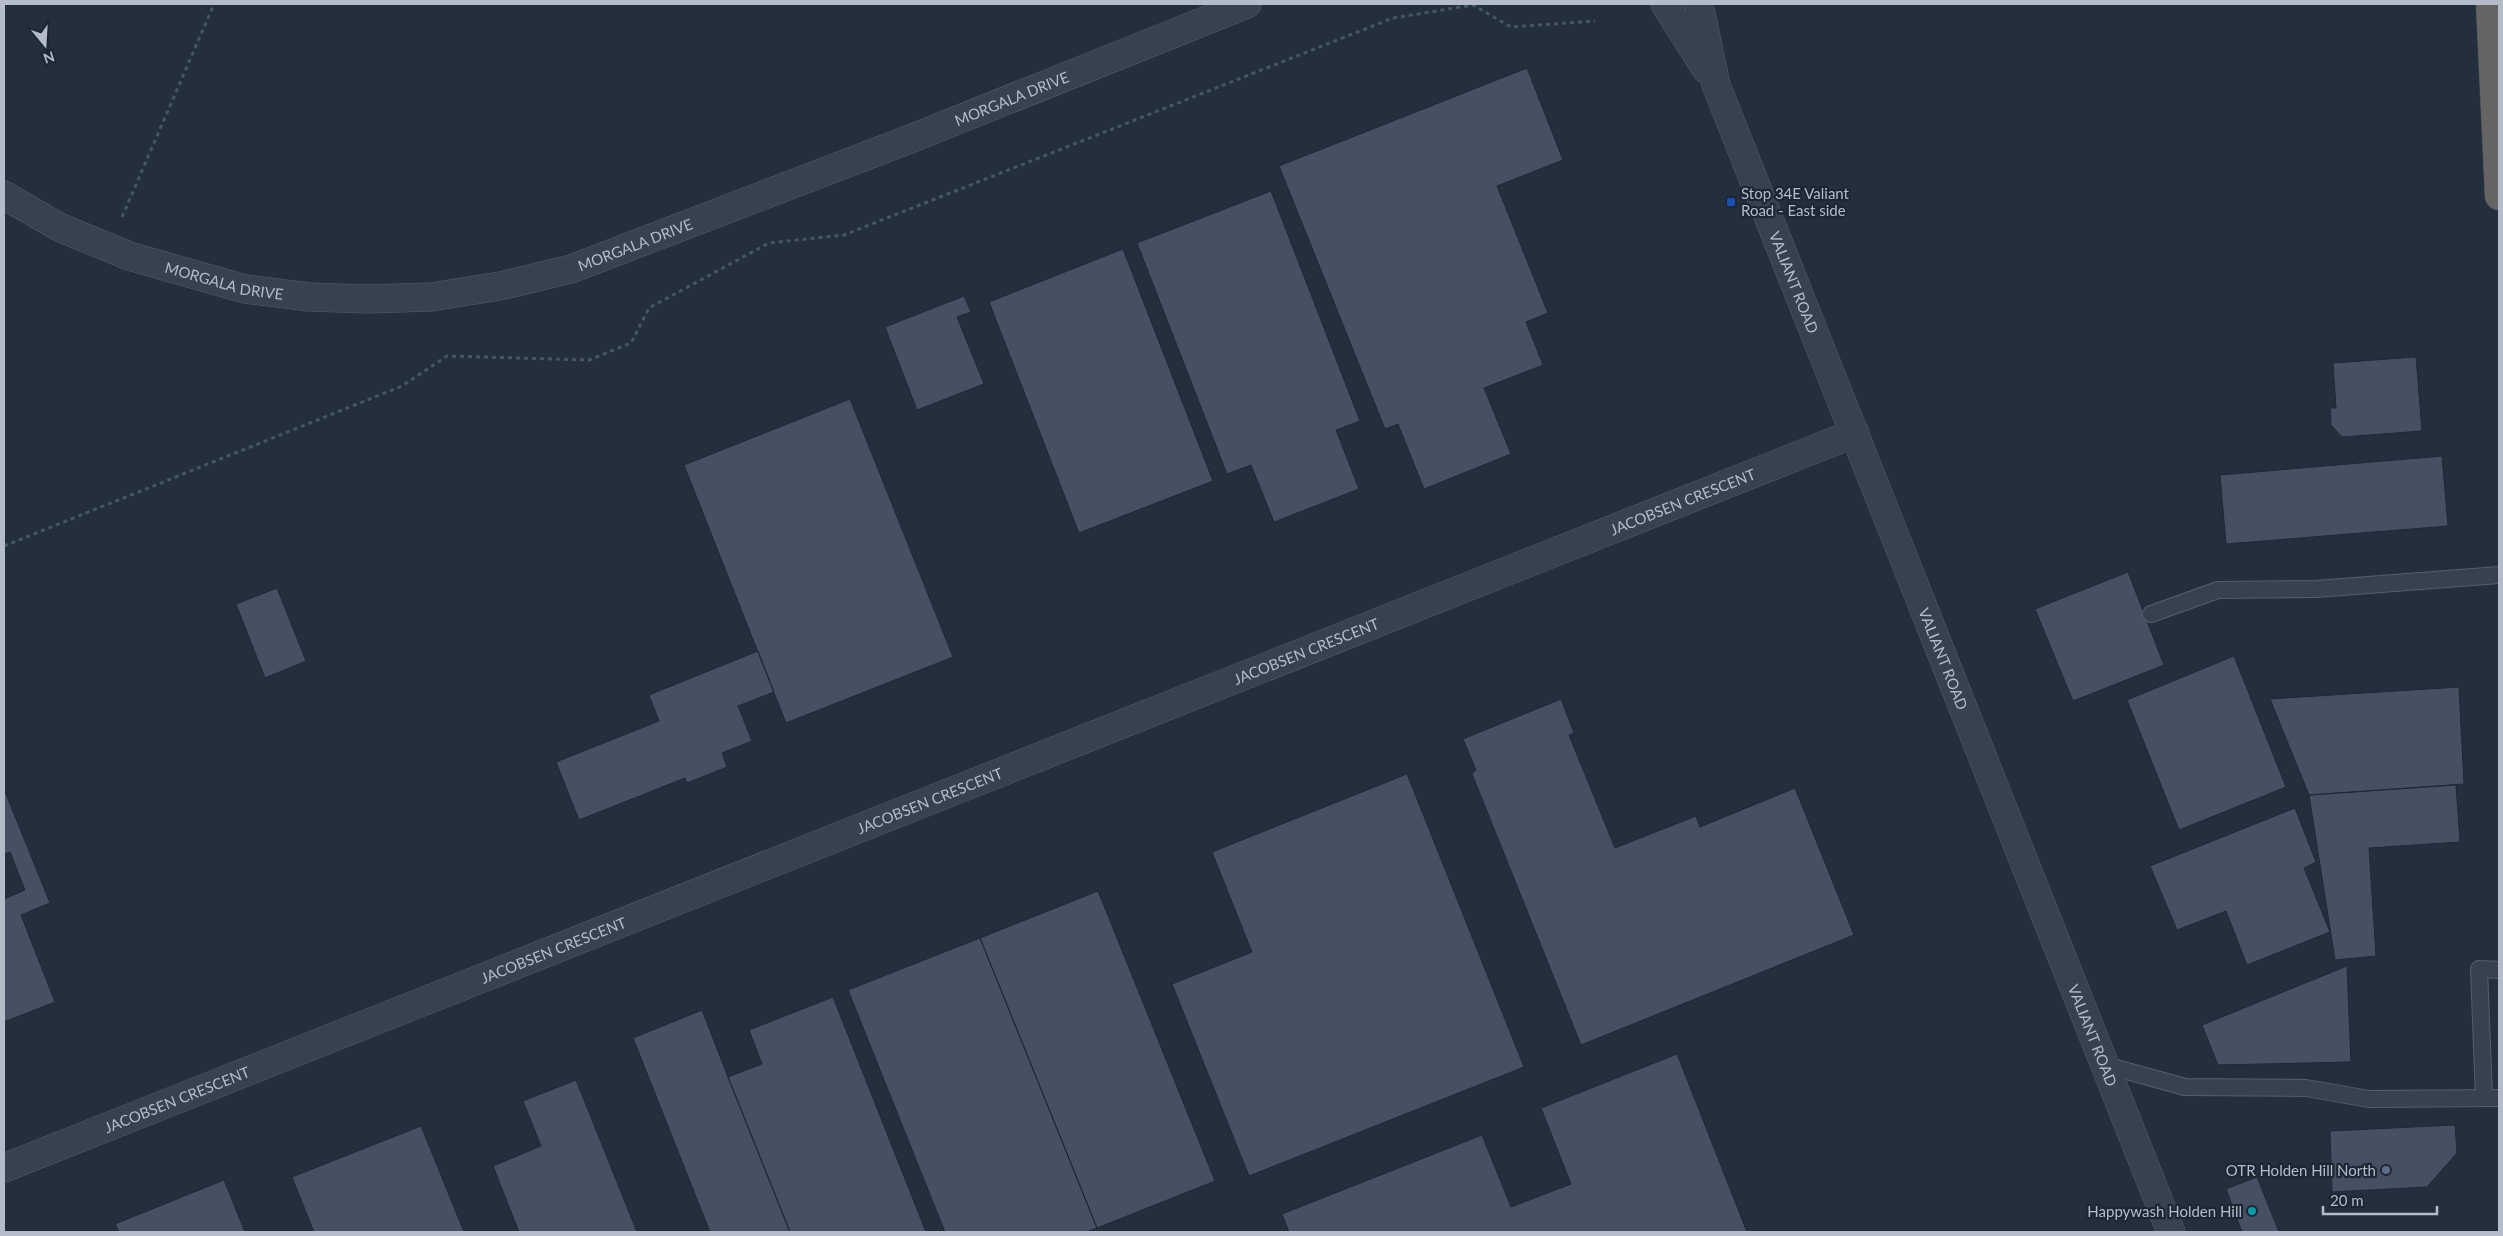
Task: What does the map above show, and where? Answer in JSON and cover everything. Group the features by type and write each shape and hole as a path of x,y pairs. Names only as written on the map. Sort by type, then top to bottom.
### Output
{"highway":[{"path":"2490,4 2499,196"}],"street":[{"name":"MORGALA DRIVE","path":"4,195 59,227 129,256 245,289 309,297 367,299 431,297 500,286 580,266 914,137 1247,4"},
{"name":"VALIANT ROAD","path":"1665,4 1716,84"},
{"name":"VALIANT ROAD","path":"1699,4 1716,84 2171,1232"},
{"name":"JACOBSEN CRESCENT","path":"4,1168 1855,433"}],"lane":[{"path":"2151,614 2218,590 2316,589 2499,575"},
{"path":"2105,1065 2185,1087 2306,1088 2369,1099 2492,1098 2479,969 2499,970"}],"path":[{"path":"122,217 214,4"},
{"path":"4,546 402,386 448,356 589,360 631,343 649,308 769,243 844,236 1394,18 1473,5 1511,27 1596,21"}],"building":[{"path":"1527,68 1563,160 1497,186 1548,313 1526,322 1543,365 1484,388 1511,454 1424,489 1398,424 1385,429 1279,166"},
{"path":"1271,191 1360,421 1336,430 1359,489 1274,522 1251,465 1227,474 1137,243"},
{"path":"1123,249 1213,481 1079,533 989,302"},
{"path":"964,296 971,312 957,317 984,384 917,410 885,327"},
{"path":"2416,357 2422,431 2342,437 2331,425 2330,408 2336,408 2333,363"},
{"path":"850,399 953,657 786,723 684,465"},
{"path":"2442,456 2448,526 2226,544 2220,475"},
{"path":"2128,572 2164,665 2073,701 2035,609"},
{"path":"277,588 306,661 265,678 236,604"},
{"path":"758,651 774,692 738,706 752,741 722,753 727,767 687,783 685,778 579,820 556,762 659,721 649,695"},
{"path":"2234,656 2286,787 2179,830 2127,700"},
{"path":"2459,687 2464,784 2309,795 2270,699"},
{"path":"1561,699 1574,733 1569,735 1615,848 1696,816 1700,827 1795,788 1854,935 1581,1045 1472,774 1476,770 1463,739"},
{"path":"1407,774 1524,1067 1249,1176 1172,984 1252,952 1212,852"},
{"path":"2456,785 2460,842 2369,848 2376,956 2335,960 2309,795"},
{"path":"4,789 50,903 21,915 55,1002 4,1022 4,899 25,890 10,852 4,854"},
{"path":"2295,808 2316,862 2304,868 2330,932 2247,965 2226,911 2177,930 2150,866"},
{"path":"1098,891 1215,1181 1097,1228 980,938"},
{"path":"980,938 1097,1228 1086,1232 945,1232 848,990"},
{"path":"2347,966 2351,1062 2218,1065 2202,1025"},
{"path":"833,997 926,1232 790,1232 728,1077 762,1064 749,1030"},
{"path":"702,1010 790,1232 710,1232 633,1038"},
{"path":"1677,1054 1747,1232 1289,1232 1282,1214 1482,1135 1511,1207 1571,1184 1541,1108"},
{"path":"576,1080 637,1232 519,1232 493,1166 541,1146 523,1101"},
{"name":"OTR Holden Hill North","path":"2455,1125 2457,1153 2427,1187 2332,1192 2330,1131"},
{"path":"421,1126 464,1232 314,1232 292,1177"},
{"name":"Happywash Holden Hill","path":"2257,1177 2279,1232 2242,1232 2226,1189"},
{"path":"224,1180 245,1232 119,1232 115,1224"}],"place":[{"name":"Stop 34E Valiant Road - East side","path":"1731,202"},
{"name":"OTR Holden Hill North","path":"2386,1170"},
{"name":"Happywash Holden Hill","path":"2252,1211"}]}
